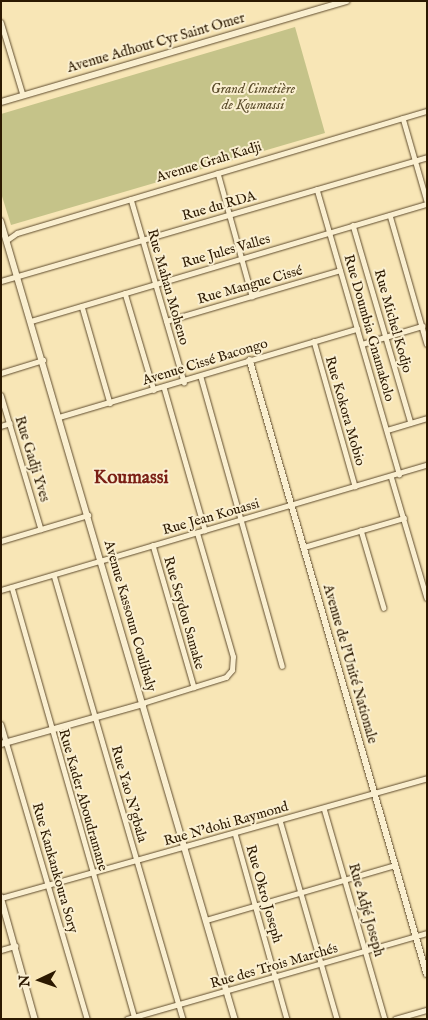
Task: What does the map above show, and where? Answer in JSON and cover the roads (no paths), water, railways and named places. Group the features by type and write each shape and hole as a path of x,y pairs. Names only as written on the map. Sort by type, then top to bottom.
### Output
{"street":[{"name":"Avenue Adhout Cyr Saint Omer","path":"1,102 347,1"},
{"path":"1,22 23,95"},
{"name":"Avenue Grah Kadji","path":"4,241 17,233 427,111"},
{"path":"403,118 427,202"},
{"name":"Rue du RDA","path":"1,280 427,157"},
{"path":"218,173 252,296"},
{"name":"Rue Doumbia Gnamakolo","path":"317,189 399,474"},
{"name":"Rue Mahan Moheno","path":"131,199 184,382"},
{"name":"Rue Jules Valles","path":"31,321 390,215 427,202"},
{"path":"390,215 427,344"},
{"name":"Avenue Kassoum Coulibaly","path":"1,221 4,241 18,276 235,1019"},
{"name":"Rue Michel Kodjo","path":"353,226 410,423"},
{"name":"Rue Mangue Cissé","path":"166,321 340,270"},
{"path":"125,293 154,390"},
{"path":"82,306 110,403"},
{"path":"362,344 422,326"},
{"name":"Avenue Cissé Bacongo","path":"59,417 164,388 250,360 357,329"},
{"name":"Rue Kokora Mobio","path":"314,341 355,486"},
{"path":"1,373 42,360"},
{"name":"Avenue de l'Unité Nationale","path":"250,360 427,974"},
{"path":"201,377 243,519 282,666"},
{"path":"164,388 205,530"},
{"name":"Rue Gadji Yves","path":"1,395 41,529"},
{"path":"387,430 427,418"},
{"path":"1,426 10,423"},
{"name":"Rue Jean Kouassi","path":"1,590 427,466"},
{"path":"391,476 424,578 427,598"},
{"path":"1,541 88,515"},
{"path":"304,547 404,518"},
{"path":"361,530 384,608"},
{"path":"4,743 143,704 226,677 232,670 233,657 197,532"},
{"name":"Rue Seydou Samake","path":"153,546 194,687"},
{"name":"Rue Yao N'gbala","path":"54,575 183,1019"},
{"name":"Rue Kader Aboudramane","path":"12,587 51,731 134,1018"},
{"name":"Rue Kankankoura Sory","path":"1,724 4,743 87,1019"},
{"name":"Rue N'dohi Raymond","path":"1,898 93,874 427,778"},
{"name":"Rue Adjé Joseph","path":"324,808 385,1019"},
{"path":"280,820 337,1019"},
{"name":"Rue Okro Joseph","path":"235,833 288,1019"},
{"path":"206,920 396,865"},
{"path":"1,898 35,1019"},
{"name":"Rue des Trois Marchés","path":"127,1019 427,933"},
{"path":"1,950 15,946"},
{"path":"395,1019 427,1010"}],"district":[{"name":"Koumassi","path":"131,479"}],"park label":[{"name":"Grand Cimetière de Koumassi","path":"253,98"}]}
